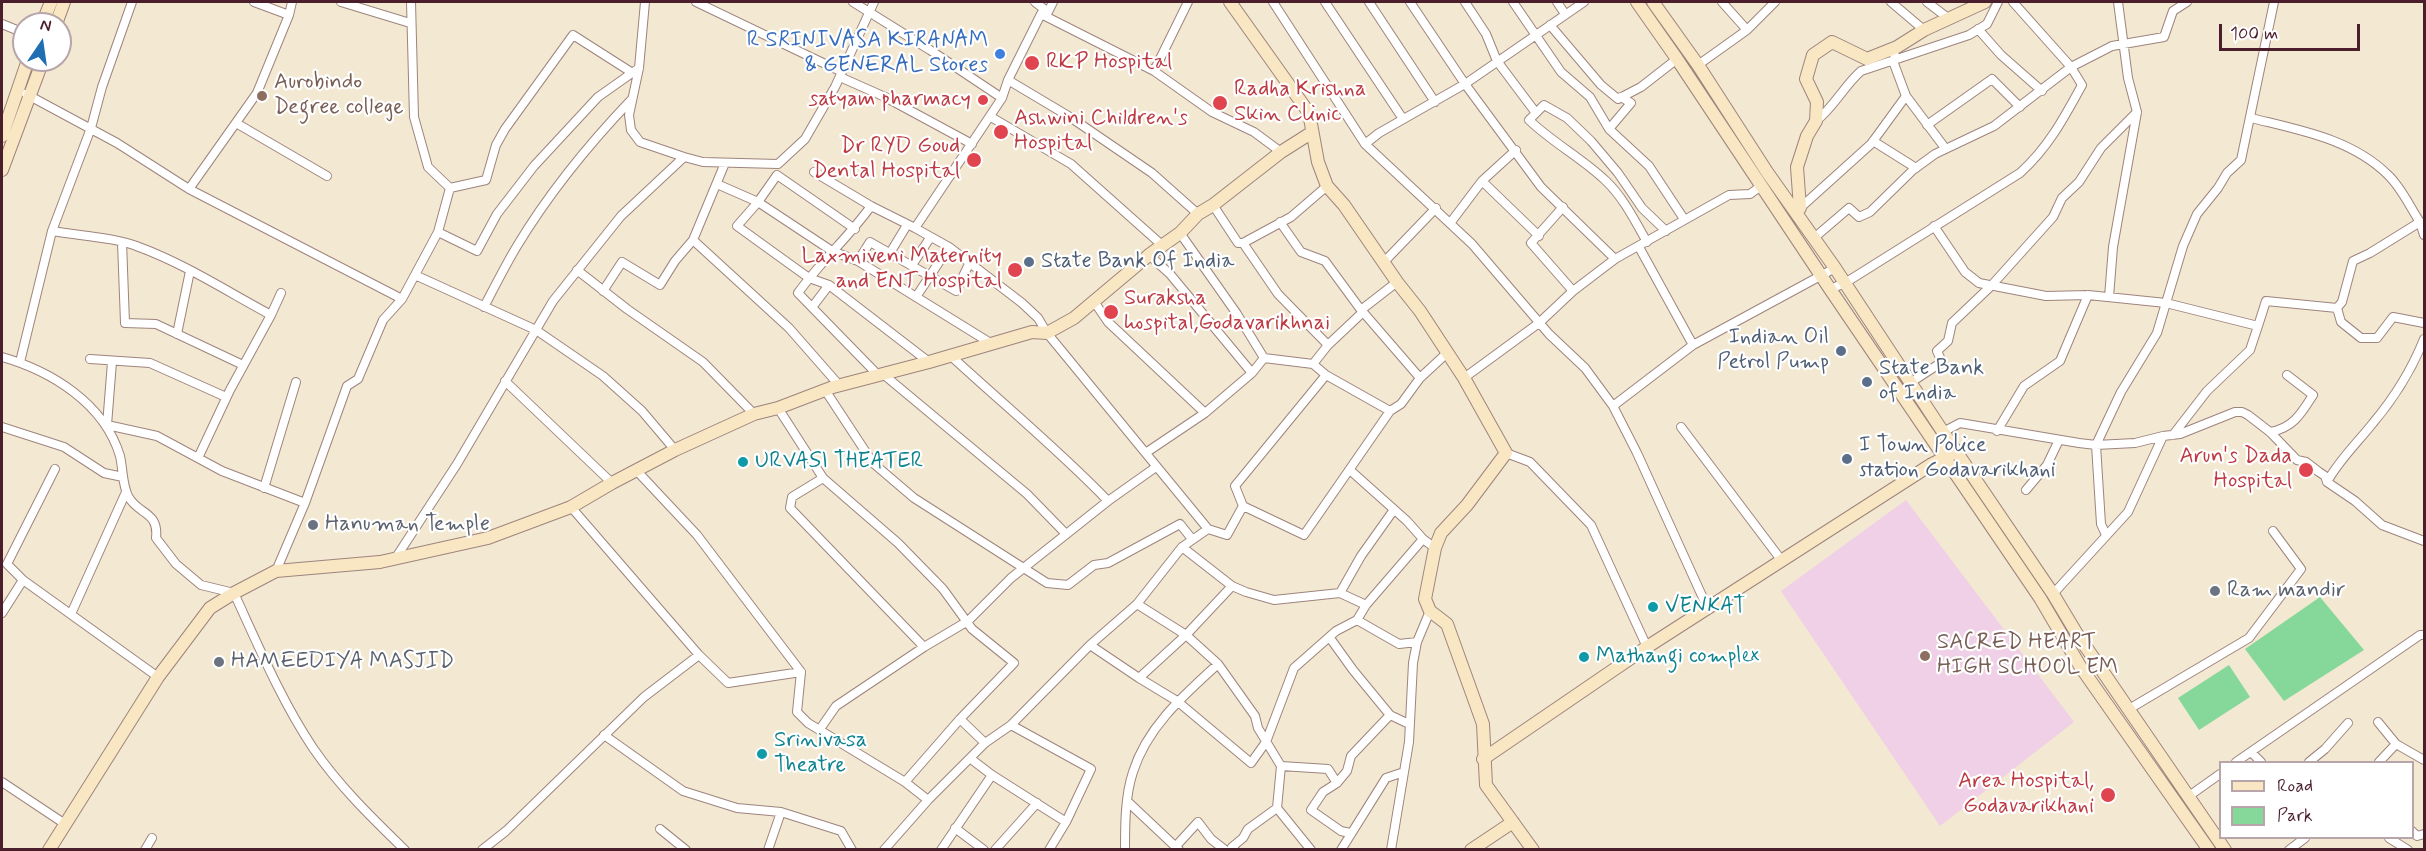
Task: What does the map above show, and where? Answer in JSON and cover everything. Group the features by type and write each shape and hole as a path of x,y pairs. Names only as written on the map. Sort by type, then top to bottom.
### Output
{"street":[{"path":"20,362 52,231 91,128 102,87 132,2"},
{"path":"254,2 289,15"},
{"path":"189,189 257,93 289,15 292,2"},
{"path":"341,2 410,23"},
{"path":"411,2 414,117 428,167 450,188"},
{"path":"645,2 629,115 631,130 640,142 703,162 778,164 805,139 841,74 871,6"},
{"path":"696,2 841,74 972,144"},
{"path":"853,2 871,6 1002,98"},
{"path":"1035,2 1044,13 1154,71 1212,112 1254,132 1281,152"},
{"path":"890,253 990,117 1002,98 1008,80 1044,13 1053,2"},
{"path":"1154,71 1188,2"},
{"path":"1230,2 1309,112 1318,162 1327,186 1420,311 1464,378 1506,453 1530,462 1591,525 1647,647"},
{"path":"1273,2 1365,144 1451,222 1539,323 1584,368 1612,406 1637,453 1708,609"},
{"path":"1325,2 1403,119"},
{"path":"1369,2 1436,102"},
{"path":"1410,2 1465,84 1516,150 1541,187 1615,259"},
{"path":"1465,2 1486,34 1497,61 1536,113"},
{"path":"1513,2 1561,72 1590,98 1609,129 1649,166 1684,219"},
{"path":"1557,2 1565,14"},
{"path":"1365,144 1379,133 1465,84 1584,2"},
{"path":"1637,2 1677,58 1830,289 1942,438"},
{"path":"1653,2 1698,65 1767,172 1798,210 1910,383 2080,666 2208,849"},
{"path":"1722,2 1747,30"},
{"path":"1698,65 1747,30 1775,2"},
{"path":"1891,2 1924,30"},
{"path":"1927,2 1948,18"},
{"path":"1816,121 1817,102 1806,79 1814,56 1832,42 1867,59 1898,47 1924,30 1985,2"},
{"path":"1798,210 1797,167 1807,136 1816,121 1828,112 1848,82 1861,71 1969,35 1987,24 1998,2"},
{"path":"1830,289 1845,283 2020,173 2040,155 2062,121 2082,85 2071,67 2013,2"},
{"path":"2109,297 2115,237 2137,112 2122,44 2118,2"},
{"path":"1814,238 1849,208 1860,218 1870,212 1916,168 1945,148 1994,126 2071,67 2112,45 2164,37 2173,11 2187,2"},
{"path":"2106,535 2101,524 2096,445 2121,392 2157,333 2183,246 2197,214 2228,173 2241,160 2274,2"},
{"path":"1550,25 1601,86 1618,99 1641,87 1677,58"},
{"path":"1978,29 2001,55 2042,90"},
{"path":"450,188 486,180 496,145 505,129 573,34 635,70"},
{"path":"1898,47 1893,61 1906,96 1945,148"},
{"path":"438,232 477,251 497,214 534,166 598,97 635,70"},
{"path":"2,136 24,72"},
{"path":"2,170 38,72"},
{"path":"1927,125 1992,79 2020,107"},
{"path":"1008,80 1070,117 1152,173 1198,214"},
{"path":"18,89 91,128 189,189 402,299"},
{"path":"1798,210 1873,141 1906,96"},
{"path":"1609,129 1631,103 1621,97"},
{"path":"484,307 518,244 568,173 631,99"},
{"path":"1666,231 1642,208 1618,173 1591,141 1567,118 1544,105 1529,120 1550,140 1607,182 1630,212 1643,244 1693,345"},
{"path":"1910,383 1941,362 1937,351 1948,341 1952,323 1991,286 2054,218 2062,198 2079,182 2101,148 2137,112"},
{"path":"990,117 1071,164 1163,246"},
{"path":"2251,118 2304,131 2357,150 2390,176 2420,222 2424,235"},
{"path":"236,123 327,176"},
{"path":"49,849 158,677 210,608 234,593 276,571 380,562 488,538 571,507 675,450 754,414 778,408 839,385 1032,332 1047,333 1074,318 1149,255 1180,233 1198,214 1281,152 1311,133"},
{"path":"1873,141 1916,168"},
{"path":"1451,222 1482,181 1516,150"},
{"path":"395,559 457,464 553,301 621,216 684,157"},
{"path":"603,291 622,262 660,285 675,261 693,240 725,163"},
{"path":"814,172 949,247 1022,303 1038,318 1047,333 1208,529 1227,535 1243,506"},
{"path":"855,229 777,175 737,226 809,278 829,285 929,362"},
{"path":"1482,181 1539,236"},
{"path":"717,184 758,202 832,251 858,261 992,344"},
{"path":"1213,205 1238,243 1243,243 1291,217 1327,186"},
{"path":"1464,378 1539,323 1573,291 1615,259 1729,195 1750,194 1761,186"},
{"path":"276,571 305,503 347,386 358,379 383,320 402,299 438,232 450,188"},
{"path":"872,206 855,229 832,251 829,259 809,278 798,293 880,374 1027,494 1066,534"},
{"path":"1563,207 1531,243 1573,291"},
{"path":"1384,262 1436,208"},
{"path":"1280,222 1301,252 1325,261 1362,311 1420,378"},
{"path":"2337,308 2342,302 2353,261 2420,222"},
{"path":"1934,226 1965,272 1979,283 2046,296 2088,295 2166,303 2258,326"},
{"path":"52,231 122,242 139,247 190,271 271,315"},
{"path":"1180,233 1238,314 1264,358"},
{"path":"912,265 930,238"},
{"path":"693,240 789,328 839,385"},
{"path":"122,242 125,323 156,324 243,365"},
{"path":"858,261 870,242 930,274 956,291 969,264"},
{"path":"1243,243 1278,294 1328,345"},
{"path":"916,297 949,247"},
{"path":"1149,255 1170,274 1252,373"},
{"path":"1612,406 1693,345 1835,268"},
{"path":"577,270 703,362 754,414"},
{"path":"177,334 190,271"},
{"path":"415,275 536,330 603,376 642,411 675,450"},
{"path":"1313,363 1362,311 1397,282"},
{"path":"813,306 829,285"},
{"path":"198,458 226,398 281,293"},
{"path":"1997,431 2024,386 2060,361 2088,295"},
{"path":"1093,300 1108,322 1205,413"},
{"path":"2173,435 2207,391 2250,350 2266,301 2337,308"},
{"path":"2337,308 2341,322 2361,338 2377,338 2393,317 2424,323"},
{"path":"2327,482 2333,470 2376,420 2396,391 2419,353 2424,339"},
{"path":"1326,375 1235,486 1243,506 1304,535 1351,471 1390,411 1401,404 1420,378 1447,353"},
{"path":"951,356 1038,436 1070,461 1108,501"},
{"path":"2,357 20,362 64,384 96,412 107,425 120,456 126,492 133,505 151,514 157,529 156,538 176,564 201,585 234,593"},
{"path":"1264,358 1313,363 1326,375 1390,411"},
{"path":"1147,452 1205,413 1252,373 1264,358"},
{"path":"90,359 150,363 226,398"},
{"path":"107,425 112,362"},
{"path":"2270,432 2284,430 2301,414 2313,394 2286,375"},
{"path":"506,381 612,483"},
{"path":"264,488 296,382"},
{"path":"825,390 873,463 914,498 1047,583 1068,585 1094,565 1108,563 1180,524 1192,539"},
{"path":"778,408 823,478 898,543 943,589 972,629 1014,663 960,719 905,782"},
{"path":"1942,438 1960,423 1997,431 2096,445 2135,443 2180,434 2235,412 2242,412 2270,432 2297,460 2306,462 2325,476 2327,482 2355,501 2382,525 2424,541"},
{"path":"107,425 157,436 222,471 305,503"},
{"path":"2,427 64,447 104,473 123,477"},
{"path":"1682,427 1782,561"},
{"path":"2053,594 2128,512 2163,436"},
{"path":"2026,490 2047,465 2059,440"},
{"path":"1506,453 1467,505 1441,533 1435,548 1425,599 1430,611 1447,624 1483,724 1486,785 1533,849"},
{"path":"1483,759 1647,647 1951,454"},
{"path":"820,729 836,706 924,647 968,621 1022,569 1108,501 1156,467"},
{"path":"55,470 7,564 23,580 158,677"},
{"path":"636,470 697,535 801,672 797,712 808,723 905,782 928,800"},
{"path":"1351,471 1393,511 1407,521 1422,540 1435,548"},
{"path":"823,478 792,496 790,507 924,647"},
{"path":"1969,481 2053,594 2085,646 2225,849"},
{"path":"71,614 126,492"},
{"path":"571,507 699,655 728,683 801,672"},
{"path":"1340,593 1393,511"},
{"path":"884,849 928,800 985,743 1011,725 1090,645 1137,604 1182,547 1208,529"},
{"path":"2129,710 2249,638 2301,569 2273,531"},
{"path":"1090,645 1178,701 1251,763 1266,742 1294,668 1336,631 1357,620 1366,605 1422,540"},
{"path":"1182,547 1232,586 1274,600 1340,593 1366,605"},
{"path":"2,613 23,580"},
{"path":"1139,678 1186,635 1232,586"},
{"path":"234,593 275,681 313,748 352,798 405,849"},
{"path":"1137,604 1186,635 1218,664 1255,716 1258,728 1281,766 1277,808 1311,849"},
{"path":"1391,849 1404,772 1417,642 1430,611"},
{"path":"1357,620 1399,644 1417,642"},
{"path":"2065,641 2077,634"},
{"path":"2238,761 2420,635 2424,635"},
{"path":"1330,638 1390,715 1409,724"},
{"path":"2072,653 2085,646"},
{"path":"482,849 506,831 644,697 699,655"},
{"path":"2080,666 2093,657"},
{"path":"1125,849 1127,801 1133,771 1150,736 1178,701 1218,664"},
{"path":"1350,834 1341,831 1311,810 1323,792 1337,783 1347,771 1351,756 1390,715"},
{"path":"960,719 985,743"},
{"path":"2379,722 2396,744 2424,760"},
{"path":"2310,761 2325,749 2348,723"},
{"path":"1011,725 1091,769 1066,822 1049,849"},
{"path":"604,735 682,791 737,808 781,812 841,831 851,849"},
{"path":"2380,761 2396,744"},
{"path":"2251,752 2260,761"},
{"path":"970,759 1066,822"},
{"path":"1281,766 1328,769 1337,783"},
{"path":"1341,849 1386,778 1404,772"},
{"path":"941,849 992,775"},
{"path":"2189,796 2219,775"},
{"path":"2,782 65,824"},
{"path":"1127,801 1178,848 1198,822 1211,839 1231,849 1243,838 1248,829 1277,808"},
{"path":"995,849 1037,803"},
{"path":"768,849 781,812"},
{"path":"1472,849 1513,822"},
{"path":"955,828 984,849"},
{"path":"660,829 686,849"},
{"path":"145,849 152,838"},
{"path":"2289,849 2302,839"},
{"path":"2392,839 2408,849"}],"shaded area":[{"name":"SACRED HEART HIGH SCHOOL EM","path":"1906,500 2074,722 1940,826 1781,591"}],"green space":[{"path":"2320,597 2364,650 2284,701 2245,649"},
{"path":"2229,665 2250,697 2199,730 2178,698"}],"place":[{"name":"R SRINIVASA KIRANAM & GENERAL Stores","path":"1000,54"},
{"name":"RKP Hospital","path":"1032,63"},
{"name":"Aurobindo Degree college","path":"262,96"},
{"name":"satyam pharmacy","path":"983,100"},
{"name":"Radha Krishna Skin Clinic","path":"1220,103"},
{"name":"Ashwini Children's Hospital","path":"1001,132"},
{"name":"Dr RYD Goud Dental Hospital","path":"974,160"},
{"name":"State Bank Of India","path":"1029,262"},
{"name":"Laxmiveni Maternity and ENT Hospital","path":"1015,270"},
{"name":"Suraksha hospital,Godavarikhnai","path":"1111,312"},
{"name":"Indian Oil Petrol Pump","path":"1841,351"},
{"name":"State Bank of India","path":"1867,382"},
{"name":"I Town Police station Godavarikhani","path":"1847,459"},
{"name":"URVASI THEATER","path":"743,462"},
{"name":"Arun's Dada Hospital","path":"2306,470"},
{"name":"Hanuman Temple","path":"313,525"},
{"name":"Ram mandir","path":"2215,591"},
{"name":"VENKAT","path":"1653,607"},
{"name":"SACRED HEART HIGH SCHOOL EM","path":"1925,656"},
{"name":"Mathangi complex","path":"1584,657"},
{"name":"HAMEEDIYA MASJID","path":"219,662"},
{"name":"Srinivasa Theatre","path":"762,754"},
{"name":"Area Hospital, Godavarikhani","path":"2108,795"}]}
